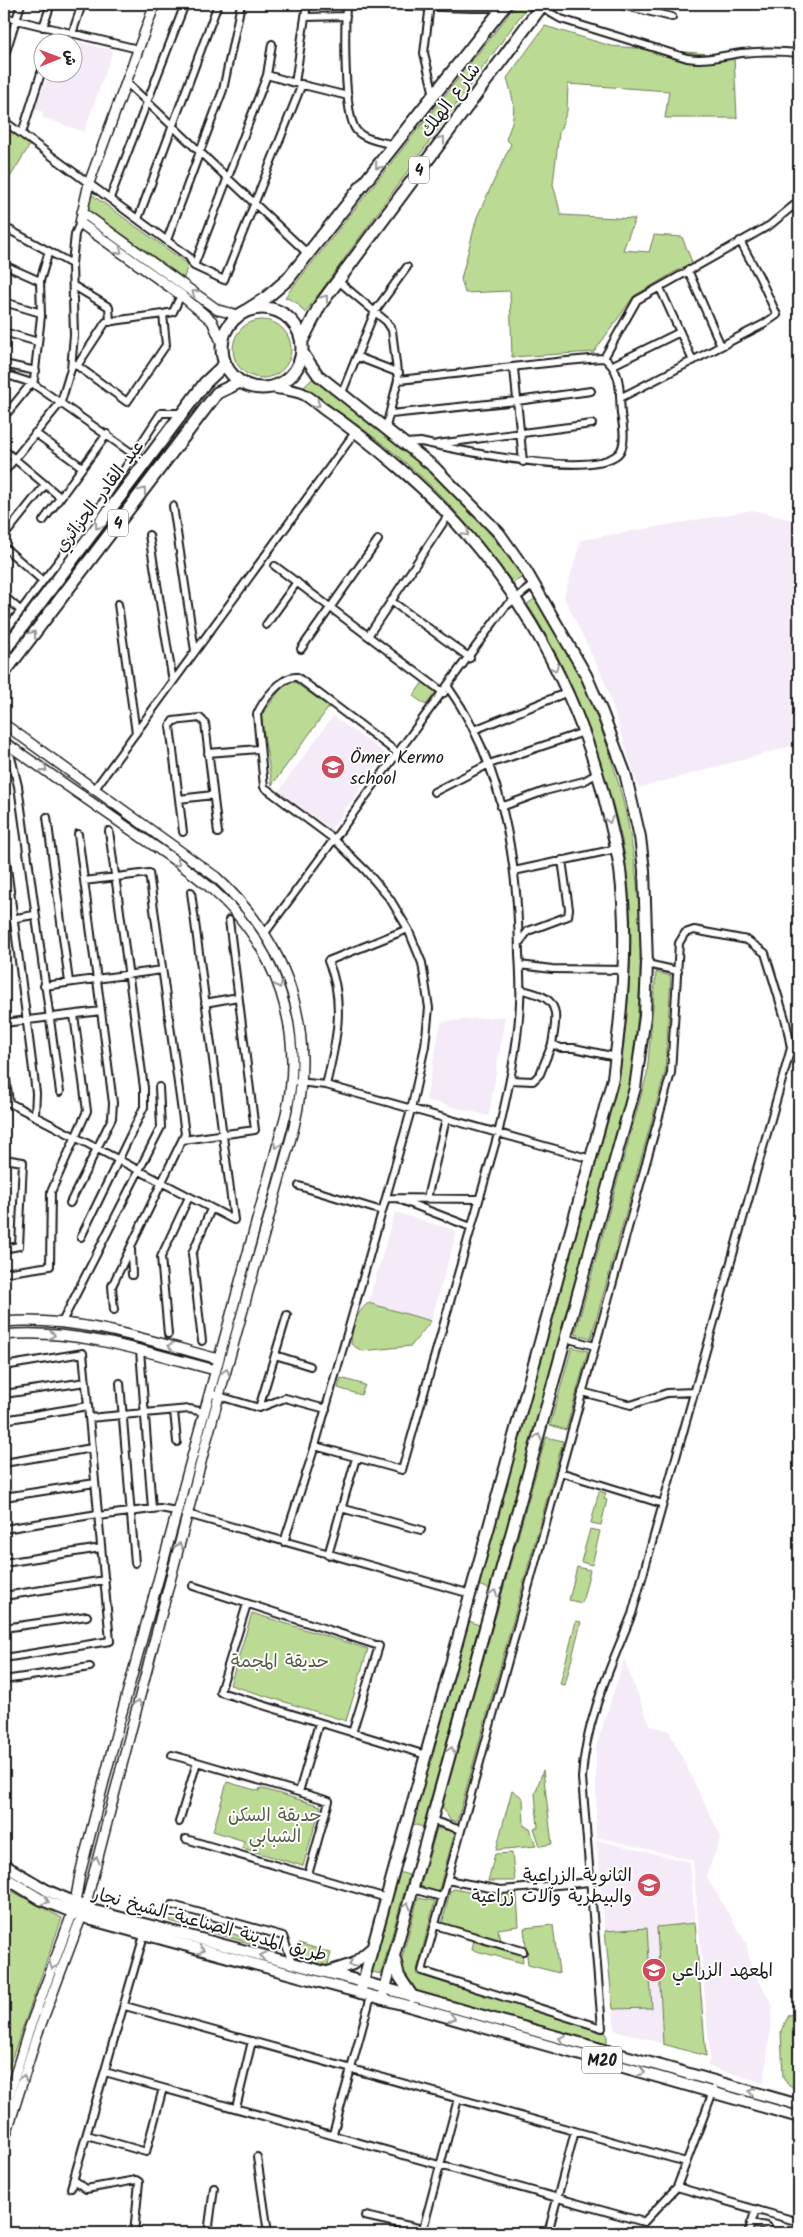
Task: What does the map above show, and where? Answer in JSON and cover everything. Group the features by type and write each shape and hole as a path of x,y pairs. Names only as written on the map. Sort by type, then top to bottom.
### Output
{"highway":[{"name":"شارع الهلك","path":"302,347 320,305 337,280 542,5"},
{"name":"شارع الهلك","path":"242,313 266,298 288,279 504,6"},
{"path":"264,308 282,312 291,319 298,329 302,347 293,374 272,387 253,387 240,382 225,364 222,344 225,333 242,313 264,308"},
{"name":"عبد القادر الجزائري","path":"4,651 206,383 225,364"},
{"name":"عبد القادر الجزائري","path":"4,673 217,394 240,382"}],"main road":[{"path":"4,1877 40,1899 79,1910 144,1934 383,1994 636,1088 645,1016 647,964 644,870 640,837 624,773 602,712 586,675 534,584 499,533 434,467 386,427 318,375 302,347"},
{"path":"272,387 301,393 356,431 419,484 481,550 516,598 545,646 568,692 584,732 598,773 620,870 624,970 622,1015 614,1078 373,1947 365,1990"},
{"name":"طريق المدينة الصناعية-الشيخ نجار","path":"4,1865 79,1910 327,1972 365,1990 414,1997"},
{"path":"327,1972 353,1964 373,1947"},
{"path":"394,1953 399,1976 414,1997"},
{"name":"M20","path":"383,1994 405,2004 715,2087 799,2105"},
{"name":"M20","path":"414,1997 715,2087 799,2117"}],"street":[{"path":"4,58 21,4"},
{"path":"44,27 51,4"},
{"path":"73,32 82,4"},
{"path":"74,364 74,286 72,264 75,234 80,223 89,182 155,4"},
{"path":"110,198 185,4"},
{"path":"138,219 218,4"},
{"path":"167,240 223,90 241,4"},
{"path":"4,121 22,132 167,240 189,257 194,266 224,280 255,203 298,83 307,4"},
{"path":"395,145 362,135 355,129 348,96 346,4 504,6"},
{"path":"617,4 672,17"},
{"path":"430,5 424,53 434,95"},
{"path":"542,5 560,19 702,60 740,54 779,51 799,53"},
{"path":"306,17 346,16"},
{"path":"4,18 64,32"},
{"path":"82,36 138,49"},
{"path":"194,266 266,75 272,44"},
{"path":"266,75 348,96"},
{"path":"22,132 38,82"},
{"path":"126,82 308,254"},
{"path":"604,358 637,300 770,225 799,201"},
{"path":"82,212 218,310 242,313"},
{"path":"80,223 181,295 212,321 222,344"},
{"path":"4,227 72,264"},
{"path":"620,398 764,324 777,315 740,241"},
{"path":"4,409 8,412 32,383 36,371 41,313 40,281 48,251"},
{"path":"4,265 40,281"},
{"path":"342,393 375,311 407,267"},
{"path":"688,270 721,346"},
{"path":"337,280 375,311 387,322 392,330 398,377 391,414 386,427"},
{"path":"74,286 109,307 110,322"},
{"path":"660,288 693,361"},
{"path":"4,472 61,402 74,364 106,322 172,312 181,295"},
{"path":"4,302 41,313"},
{"path":"74,364 127,402 166,344 163,314"},
{"path":"4,332 38,342"},
{"path":"613,365 680,332"},
{"path":"358,357 398,377 514,368 583,358 604,358 613,365 618,375 623,444 619,454 592,463 524,462 431,444 405,443"},
{"path":"4,364 36,371"},
{"path":"514,368 524,462"},
{"path":"4,374 32,383 146,463"},
{"path":"391,414 517,402 592,391"},
{"path":"4,633 97,511 133,453 161,413 183,413"},
{"path":"431,444 592,424"},
{"path":"94,790 356,431"},
{"path":"35,433 82,467"},
{"path":"42,521 107,434"},
{"path":"4,450 60,497"},
{"path":"4,536 45,485"},
{"path":"173,506 195,651"},
{"path":"368,636 449,514"},
{"path":"149,535 173,682"},
{"path":"301,649 378,540"},
{"path":"4,547 43,581"},
{"path":"275,566 368,636 446,690 465,712 489,764 501,807 514,870 519,943 520,1003 510,1080 498,1134 402,1470 315,1446"},
{"path":"266,625 297,582"},
{"path":"265,933 470,658 505,607 534,584"},
{"path":"4,596 21,611"},
{"path":"391,601 470,658"},
{"path":"118,604 136,733"},
{"path":"284,1542 326,1409 411,1110 425,1046 429,1008 422,963 408,929 390,899 366,871 335,840 265,789 259,749 258,712 283,681 294,676 300,678 399,754"},
{"path":"474,730 568,692"},
{"path":"183,832 170,726 172,722 203,720 218,833"},
{"path":"4,724 216,877 250,911 278,955 293,993 301,1039 302,1082 296,1120 79,1910 28,2032 7,2105 4,2141"},
{"path":"434,792 489,764 584,732"},
{"path":"4,742 194,875 224,901 241,919 270,963 281,991 290,1029 291,1081 286,1114 176,1511 82,1865 79,1910"},
{"path":"208,753 259,749"},
{"path":"4,751 11,757 18,786 34,915 60,1092"},
{"path":"501,807 545,791 584,781 598,773"},
{"path":"179,799 213,795"},
{"path":"47,817 69,982"},
{"path":"81,1238 144,1107 144,1088 109,831"},
{"path":"70,1203 112,1118 113,1103 78,834"},
{"path":"4,844 36,1092 35,1116"},
{"path":"514,870 616,849"},
{"path":"519,943 528,932 568,916 569,909 562,860"},
{"path":"84,881 149,874 185,1134 112,1286 114,1310"},
{"path":"4,1064 6,1101 234,1220 190,892"},
{"path":"4,920 34,915"},
{"path":"183,1140 255,1130 229,920"},
{"path":"326,1085 336,1044 339,1013 335,983 328,961 408,929"},
{"path":"694,930 747,940 765,953 786,1022 791,1048 632,1614 610,1668 583,1749 582,1778 602,2028 422,1971 671,1073 679,943 685,933 694,930"},
{"path":"647,964 678,971"},
{"path":"520,965 624,970"},
{"path":"44,986 162,970"},
{"path":"510,1080 533,1081 540,1074 552,1044 556,1011 553,1003 539,994 520,989"},
{"path":"205,1003 238,997"},
{"path":"4,1023 101,1011"},
{"path":"4,1273 50,1266 51,1192 87,1111 74,1015"},
{"path":"552,1044 561,1048 574,1048 616,1057"},
{"path":"791,1048 799,1048"},
{"path":"291,1081 326,1085 446,1120 592,1159"},
{"path":"62,1322 140,1171 161,1126 159,1087"},
{"path":"427,1198 446,1120"},
{"path":"4,1159 22,1162 19,1246 4,1249"},
{"path":"299,1186 382,1212"},
{"path":"168,1334 161,1257 189,1197"},
{"path":"386,1198 478,1199"},
{"path":"395,1198 471,1227"},
{"path":"262,1201 273,1204"},
{"path":"202,1341 192,1254 211,1209"},
{"path":"131,1247 132,1275"},
{"path":"259,1408 287,1315"},
{"path":"4,1322 62,1322 115,1331 218,1359"},
{"path":"4,1335 67,1336 99,1340 215,1370"},
{"path":"565,1338 595,1346"},
{"path":"140,1350 152,1509"},
{"path":"4,1366 83,1353 110,1642 4,1658"},
{"path":"275,1355 310,1366"},
{"path":"4,1394 86,1382"},
{"path":"120,1383 135,1563"},
{"path":"582,1392 631,1404 667,1393 695,1392"},
{"path":"209,1393 259,1408 284,1398 326,1409"},
{"path":"4,1420 88,1406"},
{"path":"89,1418 193,1409 204,1412"},
{"path":"174,1411 177,1442"},
{"path":"4,1463 92,1448"},
{"path":"328,1555 356,1458"},
{"path":"560,1472 663,1504"},
{"path":"4,1496 95,1483"},
{"path":"341,1508 421,1530"},
{"path":"4,1529 152,1509 176,1511"},
{"path":"187,1514 471,1594"},
{"path":"4,1563 102,1548"},
{"path":"4,1596 104,1580"},
{"path":"193,1586 379,1646 352,1733"},
{"path":"247,1604 220,1692 426,1755"},
{"path":"4,1628 87,1616"},
{"path":"4,1680 90,1667"},
{"path":"299,1792 319,1723"},
{"path":"172,1755 329,1801 308,1875"},
{"path":"179,1822 197,1762"},
{"path":"431,1820 461,1830"},
{"path":"186,1839 387,1898"},
{"path":"447,1880 501,1890 590,1882"},
{"path":"412,1889 442,1898"},
{"path":"172,1904 283,1936 292,1964"},
{"path":"435,1925 523,1951"},
{"path":"72,2188 144,1934"},
{"path":"333,2134 351,2068 365,1990"},
{"path":"125,2006 686,2162"},
{"path":"236,2108 252,2041"},
{"path":"105,2072 644,2222 677,2187 715,2087"},
{"path":"87,2135 146,2152 163,2088"},
{"path":"423,2229 458,2098"},
{"path":"548,2233 576,2131"},
{"path":"256,2157 268,2233"},
{"path":"74,2180 86,2189 136,2180 139,2182 134,2233"},
{"path":"677,2187 799,2222"},
{"path":"208,2233 214,2188"},
{"path":"748,2233 756,2209"},
{"path":"365,2216 440,2233"},
{"path":"752,2223 766,2226 773,2233"}],"shaded area":[{"path":"82,43 113,50 84,132 42,117 43,112 35,109 46,82 82,82"},
{"path":"753,510 799,522 799,744 639,788 604,680 564,597 581,540"},
{"path":"333,716 386,754 331,829 279,791"},
{"path":"505,1016 489,1116 426,1100 441,1022"},
{"path":"395,1212 457,1231 431,1321 368,1303"},
{"path":"624,1660 650,1725 669,1731 721,1837 706,1876 746,1943 751,1966 773,2006 764,2083 707,2066 710,2058 693,1860 596,1837 596,1747"},
{"name":"المعهد الزراعي","path":"596,1840 690,1862 706,2056 615,2030"}],"green space":[{"path":"517,4 529,4 305,313 297,303 285,297"},
{"path":"545,26 611,46 734,56 737,118 665,118 669,91 568,84 567,111 559,133 553,184 561,215 635,219 623,250 649,252 654,235 682,237 692,262 634,296 594,352 512,357 510,291 465,293 461,279 477,217 511,144 506,139 514,109 507,78"},
{"path":"4,122 30,145 9,179 4,180"},
{"path":"91,194 188,264 184,278 86,208"},
{"path":"262,320 273,322 286,333 291,349 289,360 278,373 262,378 251,376 238,365 233,349 235,338 246,325"},
{"path":"312,379 428,468 479,520 523,577 513,583 463,520 430,485 353,421 304,387"},
{"path":"536,598 570,655 597,717 614,768 627,820 636,871 640,923 640,976 629,1087 490,1589 478,1585 618,1084 629,995 630,905 623,846 610,796 573,689 552,646 527,604"},
{"path":"289,678 329,707 272,785 261,716"},
{"path":"423,682 436,692 426,705 413,696"},
{"path":"656,972 671,976 665,1073 591,1338 575,1334 647,1074"},
{"path":"368,1303 431,1321 411,1346 362,1351 351,1344 351,1338 357,1316"},
{"path":"572,1347 588,1351 566,1430 550,1425"},
{"path":"341,1378 365,1385 361,1395 338,1388"},
{"path":"546,1437 563,1441 457,1822 450,1820 442,1806"},
{"path":"599,1491 606,1493 604,1499 607,1500 601,1525 591,1523"},
{"path":"590,1529 600,1531 592,1565 581,1562"},
{"path":"577,1567 590,1570 582,1603 569,1600"},
{"name":"حديقة المجمة","path":"252,1613 368,1649 346,1721 230,1685"},
{"path":"469,1621 479,1625 423,1827 412,1824"},
{"path":"576,1621 581,1622 565,1685 560,1684"},
{"path":"543,1770 552,1844 540,1846 534,1828 538,1828 535,1794"},
{"name":"حدبقة السكن الشبابي","path":"227,1782 259,1791 260,1788 321,1806 303,1866 242,1848 244,1841 213,1831"},
{"path":"512,1790 523,1798 524,1826 530,1828 536,1846 496,1850"},
{"path":"437,1828 455,1832 438,1893 420,1888"},
{"path":"512,1853 515,1881 488,1881 495,1854"},
{"path":"399,1872 409,1875 381,1974 372,1972"},
{"path":"6,1888 62,1918 4,2080 4,2053 11,2025 4,2023 4,1891"},
{"path":"454,1889 493,1897 517,1895 519,1926 498,1929 500,1941 442,1924 450,1891"},
{"path":"418,1898 435,1901 416,1974 607,2033 607,2044 406,1988 401,1961"},
{"path":"172,1915 276,1947 278,1951 170,1921"},
{"path":"695,1923 706,2056 663,2044 657,1927"},
{"path":"553,1925 559,1973 528,1965 524,1928"},
{"path":"647,1928 652,2008 613,2009 605,1931"},
{"path":"474,1939 522,1953 523,1963 472,1950"},
{"path":"299,1943 331,1953 327,1968 295,1958"},
{"path":"799,2013 799,2089 789,2086 783,2078 781,2031 789,2015"}],"place":[{"name":"Ömer Kermo school","path":"333,767"},
{"name":"الثانوية الزراعية والبيطرية وآلات زراعية","path":"649,1885"},
{"name":"المعهد الزراعي","path":"654,1970"}]}
